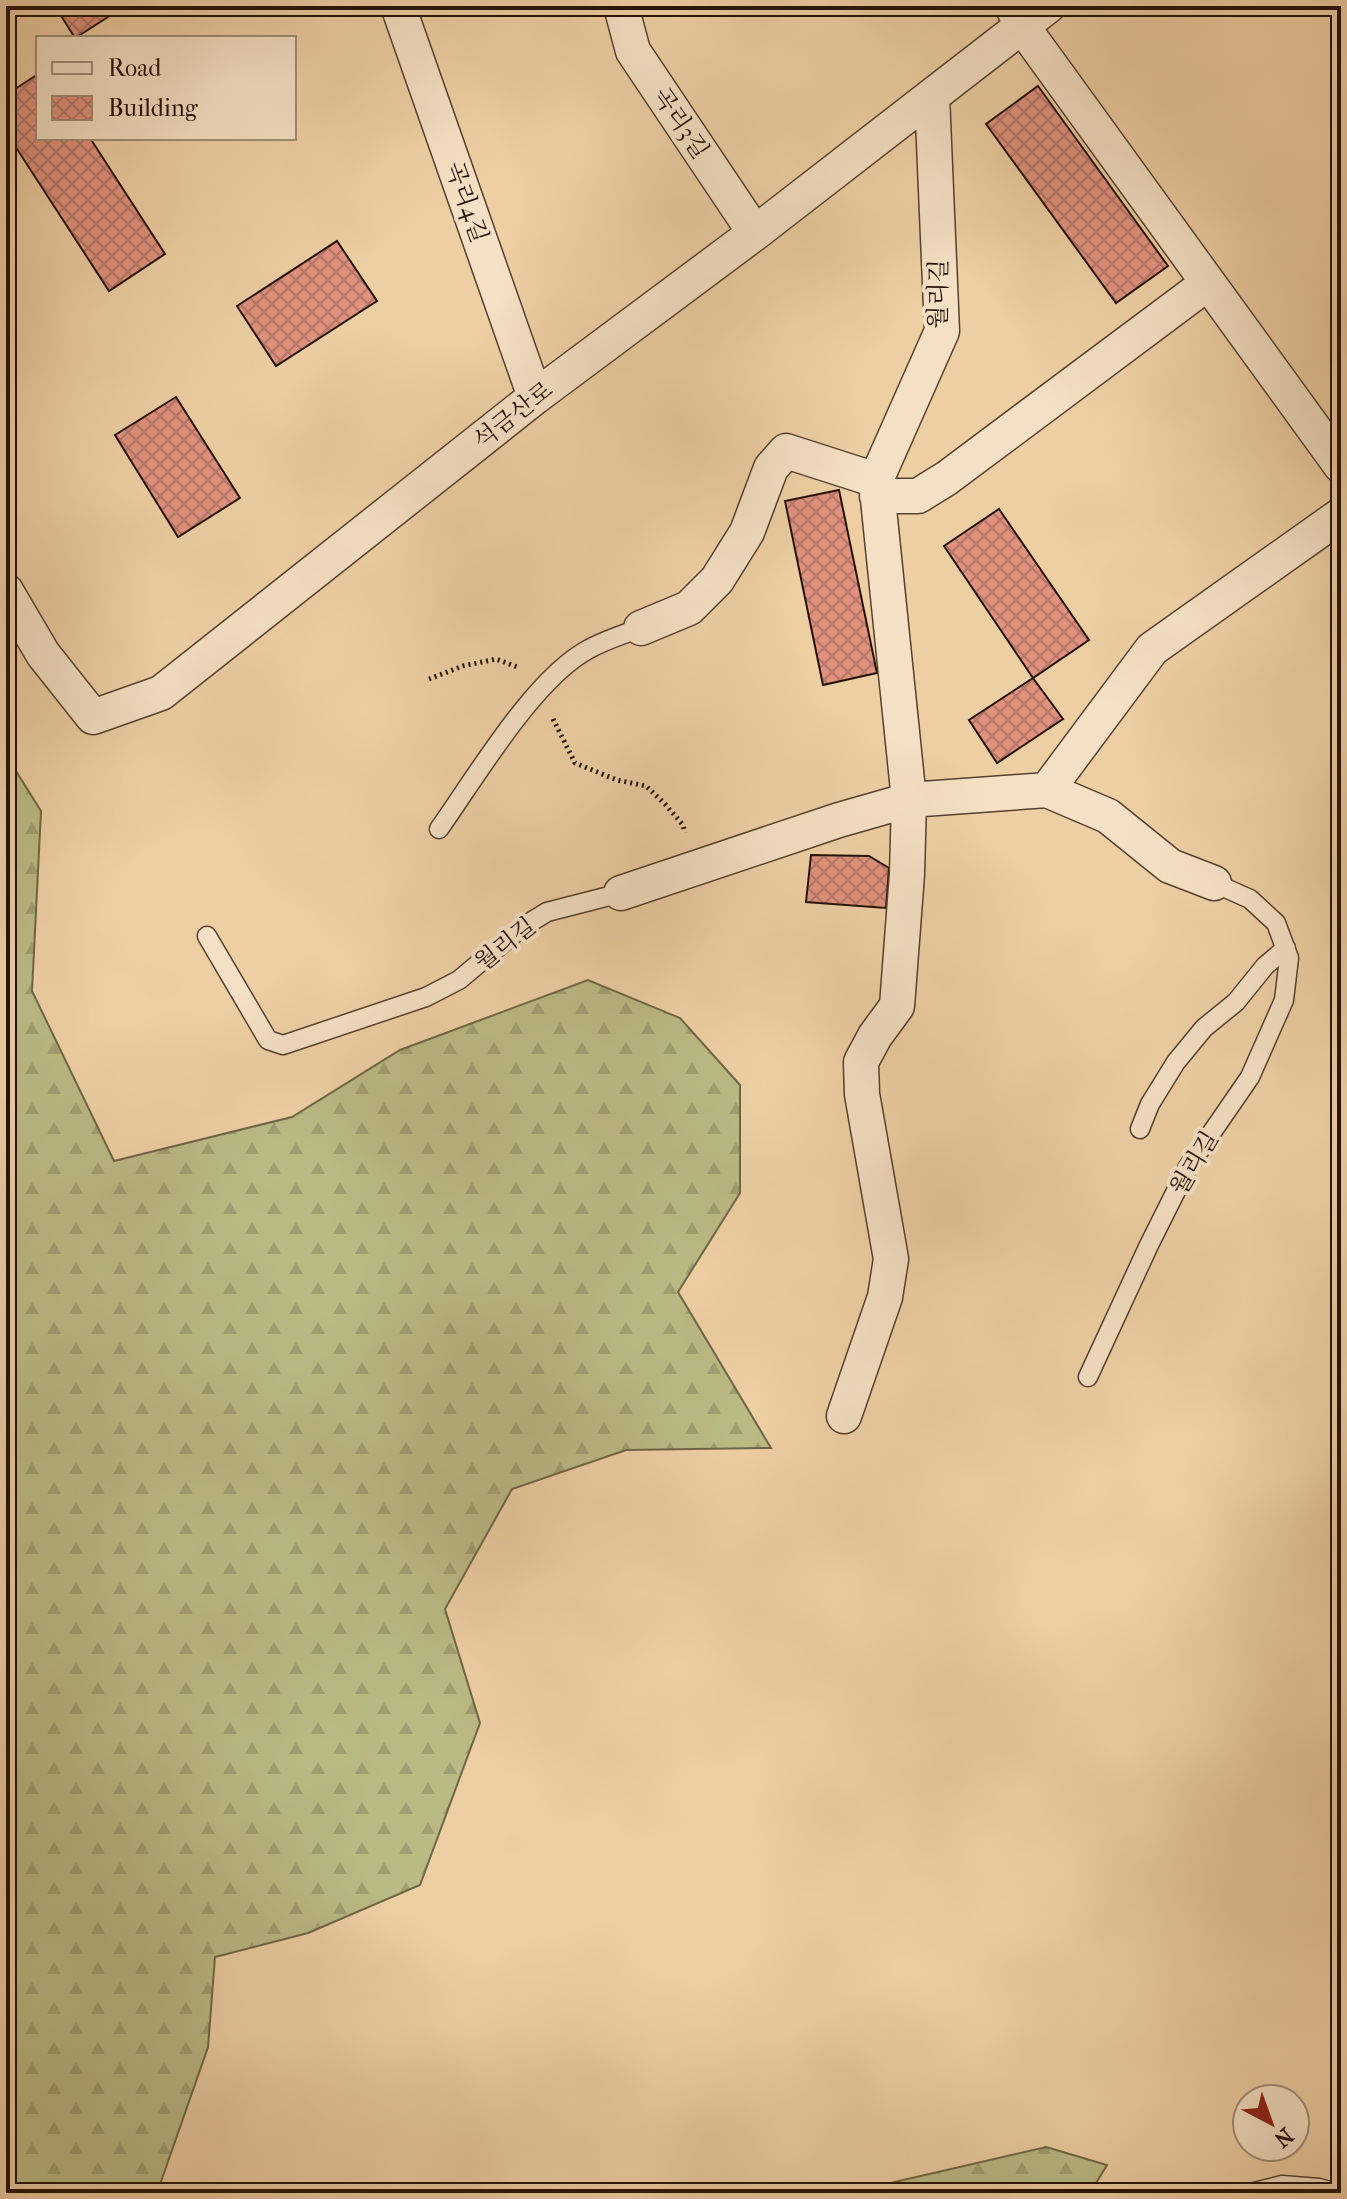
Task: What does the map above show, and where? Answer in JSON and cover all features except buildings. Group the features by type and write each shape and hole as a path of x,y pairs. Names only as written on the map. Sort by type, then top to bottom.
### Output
{"street":[{"name":"곡리4길","path":"398,6 535,397"},
{"name":"곡리3길","path":"621,6 633,51 755,233"},
{"name":"석금산로","path":"6,591 43,654 93,717 161,693 535,397 932,96 1028,13"},
{"path":"1028,13 1208,283 1341,466"},
{"name":"월리길","path":"844,1416 885,1297 891,1259 862,1094 861,1062 897,1006 909,800 876,488 942,331 932,96"},
{"path":"641,628 689,608 717,580 747,532 771,468 786,451 876,488 918,496 947,478 1208,283"},
{"path":"1047,790 1152,649 1341,515"},
{"name":"월리길","path":"621,893 839,820 909,800 1047,790 1108,816 1170,866 1214,883"}],"lane":[{"path":"439,829 515,721 553,675 588,649 641,628"},
{"name":"월리길","path":"1088,1377 1188,1167 1250,1077 1284,1000 1289,958 1276,923 1250,899 1214,883"},
{"name":"월리길","path":"207,936 268,1040 283,1045 426,997 459,980 521,928 547,912 621,893"},
{"path":"1140,1129 1176,1062 1204,1028 1236,1002 1265,966 1286,948"},
{"path":"1251,2193 1282,2185 1319,2188 1336,2193"}],"path":[{"path":"429,679 463,666 496,659 524,670 553,675"},
{"path":"539,692 575,763 617,780 646,786 665,804 683,825 694,868"}],"green space":[{"path":"6,755 41,811 32,991 114,1161 292,1117 400,1050 588,980 680,1018 740,1085 740,1193 678,1292 771,1448 626,1450 512,1489 445,1609 480,1723 420,1885 308,1933 215,1957 208,2047 157,2193 6,2193"},
{"path":"1046,2147 1107,2165 1090,2193 847,2193"}]}
